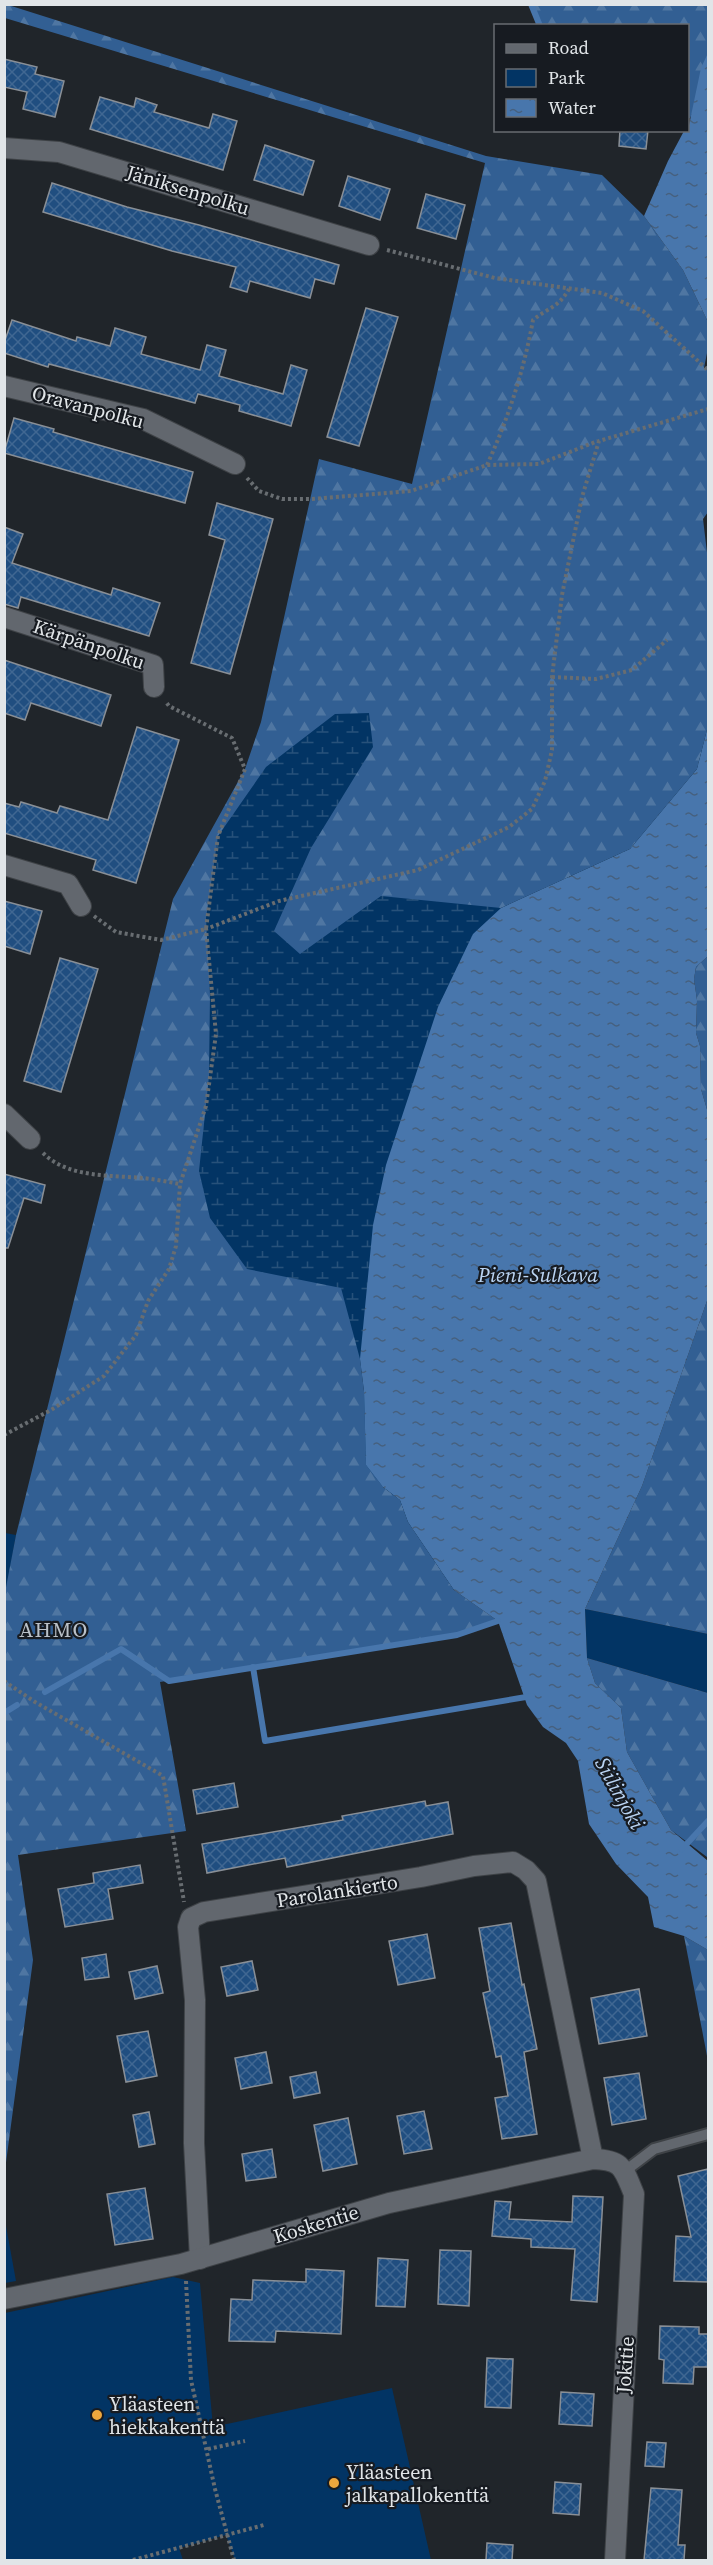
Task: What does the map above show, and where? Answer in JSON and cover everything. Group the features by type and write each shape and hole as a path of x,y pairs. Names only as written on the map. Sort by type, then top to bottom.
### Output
{"street":[{"name":"Jäniksenpolku","path":"4,148 59,152 369,245"},
{"name":"Oravanpolku","path":"4,386 143,419 235,464"},
{"name":"Kärpänpolku","path":"4,617 153,664 154,687"},
{"path":"4,865 68,884 81,906"},
{"path":"4,1114 30,1139"},
{"name":"Parolankierto","path":"188,1927 191,1918 204,1912 422,1877 474,1866 513,1862 526,1870 536,1881 593,2159"},
{"path":"188,1927 195,2000 191,2261"},
{"name":"Koskentie","path":"4,2299 191,2261 389,2203 593,2159 609,2159 618,2163 625,2171"},
{"name":"Jokitie","path":"615,2560 634,2194 625,2171"}],"lane":[{"path":"625,2171 654,2149 708,2134"}],"path":[{"path":"369,245 495,278 602,293 643,311 708,370"},
{"path":"487,465 503,429 528,349 533,320 545,310 560,304 568,289"},
{"path":"235,464 259,491 282,499 312,499 411,491 487,465 539,464 599,441 708,409"},
{"path":"81,906 116,932 160,940 206,929 279,901 418,870 510,827 532,809 545,781 552,750 552,677 562,595 582,497 599,441"},
{"path":"552,677 596,679 632,670 667,640"},
{"path":"4,1435 51,1410 104,1376 136,1335 148,1301 169,1269 176,1246 180,1184 206,1106 216,1035 206,929 218,836 245,770 232,738 169,706 154,687"},
{"path":"30,1139 51,1161 94,1175 144,1178 180,1184"},
{"path":"4,1681 35,1702 163,1776 188,1927"},
{"path":"191,2261 186,2281 191,2380 234,2560"},
{"path":"207,2449 245,2441"},
{"path":"133,2560 264,2525"}],"green space":[{"path":"5,4 486,156 602,175 644,216 683,270 708,322 708,348 704,368 708,370 708,512 703,519 708,561 708,726 697,769 630,849 501,908 360,1358 364,1391 383,1487 400,1500 408,1522 454,1590 498,1621 457,1635 160,1682 186,1831 18,1855 33,1960 5,2170 4,1598 16,1535 173,899 245,769 261,722 319,459 412,484 485,163 5,18"},
{"path":"531,5 708,5 708,80 689,118 689,24 540,24"},
{"path":"369,713 373,747 311,848 274,931 300,954 381,896 501,908 630,849 697,769 708,726 708,872 454,1590 408,1522 400,1500 383,1487 366,1465 364,1391 360,1359 341,1288 247,1269 210,1218 199,1171 209,1076 210,995 206,918 218,836 266,767 335,714"},
{"path":"708,956 708,1113 701,1089 694,979 696,967"},
{"path":"708,1298 708,1634 585,1609 642,1486"},
{"path":"4,1533 16,1535 5,1598"},
{"path":"585,1609 708,1634 708,1693 587,1658"},
{"path":"587,1658 708,1693 707,1857 671,1830 627,1752 621,1708 595,1683"},
{"path":"684,1936 708,1950 708,2061"},
{"path":"4,2215 16,2281 5,2283 4,2283"},
{"path":"173,2277 200,2283 213,2427 392,2388 431,2560 235,2560 226,2535 179,2548 183,2560 5,2560 5,2313"}],"water":[{"path":"708,53 708,322 683,270 644,216 683,132 689,132 701,68"},
{"name":"Pieni-Sulkava","path":"708,726 708,956 696,967 694,979 701,1089 708,1113 708,1298 642,1486 585,1609 587,1658 595,1683 621,1708 627,1752 671,1830 708,1861 708,1950 684,1936 654,1927 648,1897 616,1864 589,1824 578,1761 566,1743 543,1727 527,1705 498,1621 454,1590 408,1522 400,1500 383,1487 366,1465 364,1391 360,1359 373,1225 386,1165 438,1007 473,934 501,908 630,849 697,769"}],"building":[{"path":"4,59 37,67 35,74 64,81 55,117 23,109 27,92 4,87"},
{"path":"100,97 134,107 136,98 157,105 154,112 209,128 213,114 237,121 223,170 90,129"},
{"path":"620,132 648,132 646,149 619,146"},
{"path":"265,145 314,161 303,195 254,180"},
{"path":"348,176 390,189 380,220 339,206"},
{"path":"52,183 127,207 339,265 334,284 315,279 310,298 250,281 247,292 230,287 236,267 172,251 43,212"},
{"path":"426,194 465,205 456,239 417,228"},
{"path":"366,308 398,317 359,446 327,437"},
{"path":"12,320 76,341 77,337 110,346 115,328 146,337 141,354 200,370 207,345 226,350 219,376 283,394 291,365 307,370 291,426 239,411 240,405 198,394 195,403 49,364 48,367 4,353 4,343"},
{"path":"14,418 54,429 53,432 193,472 185,503 4,453"},
{"path":"217,503 273,519 230,674 191,663 225,540 209,535"},
{"path":"4,527 23,534 12,563 111,595 113,588 160,603 149,636 21,597 18,608 4,604"},
{"path":"4,660 111,695 101,726 31,703 25,720 4,713"},
{"path":"137,727 179,740 136,883 93,870 96,860 4,833 4,803 19,807 21,802 57,813 60,806 108,820"},
{"path":"4,901 42,911 30,954 4,946"},
{"path":"60,958 98,969 61,1092 24,1081"},
{"path":"4,1174 45,1185 41,1203 24,1198 8,1248 4,1248"},
{"path":"234,1783 238,1807 197,1814 193,1790"},
{"path":"425,1801 426,1806 448,1802 453,1834 287,1867 285,1858 207,1873 202,1844 343,1820 342,1816"},
{"path":"140,1865 143,1883 108,1889 113,1919 65,1927 58,1889 94,1883 93,1873"},
{"path":"511,1923 537,2049 524,2052 537,2134 502,2139 495,2098 508,2096 501,2056 496,2057 483,1993 490,1991 479,1928"},
{"path":"427,1934 435,1978 398,1985 389,1941"},
{"path":"106,1954 109,1977 85,1980 82,1958"},
{"path":"252,1961 258,1990 227,1996 221,1967"},
{"path":"157,1966 163,1993 135,1999 129,1972"},
{"path":"639,1989 647,2036 599,2044 591,1998"},
{"path":"148,2031 157,2076 126,2082 117,2036"},
{"path":"266,2052 272,2083 241,2089 235,2058"},
{"path":"316,2072 320,2093 294,2098 290,2077"},
{"path":"639,2073 646,2119 612,2125 604,2078"},
{"path":"424,2111 432,2149 404,2154 397,2116"},
{"path":"149,2112 155,2144 139,2147 133,2115"},
{"path":"348,2118 357,2164 323,2171 314,2125"},
{"path":"272,2149 276,2177 246,2181 242,2154"},
{"path":"708,2169 708,2282 674,2281 676,2236 691,2237 678,2176"},
{"path":"145,2188 153,2239 115,2245 107,2194"},
{"path":"573,2196 603,2197 597,2302 571,2300 575,2249 531,2247 531,2239 492,2236 495,2201 511,2202 509,2219 572,2222"},
{"path":"440,2250 471,2251 469,2306 438,2304"},
{"path":"378,2258 408,2260 405,2307 376,2306"},
{"path":"306,2269 344,2271 341,2334 276,2331 275,2342 229,2341 231,2299 252,2300 253,2280 306,2282"},
{"path":"660,2326 699,2327 699,2334 708,2334 708,2367 694,2367 693,2384 663,2383 664,2360 659,2359"},
{"path":"487,2358 513,2359 511,2408 485,2407"},
{"path":"561,2392 594,2394 592,2426 559,2424"},
{"path":"647,2442 666,2443 664,2467 645,2466"},
{"path":"555,2482 581,2484 579,2515 553,2513"},
{"path":"651,2488 682,2490 678,2545 685,2545 684,2560 644,2560"},
{"path":"487,2543 513,2545 512,2560 486,2560"}],"waterway":[{"path":"531,4 539,24"},
{"path":"45,1692 121,1649 169,1681 457,1635 498,1621"},
{"path":"253,1667 265,1741 532,1696"},
{"path":"4,1713 17,1705"},
{"path":"682,1849 708,1821"}],"place":[{"name":"Yläasteen hiekkakenttä","path":"97,2415"},
{"name":"Yläasteen jalkapallokenttä","path":"334,2483"}],"district":[{"name":"AHMO","path":"54,1629"}],"water label":[{"name":"Siilinjoki","path":"620,1793"}]}
